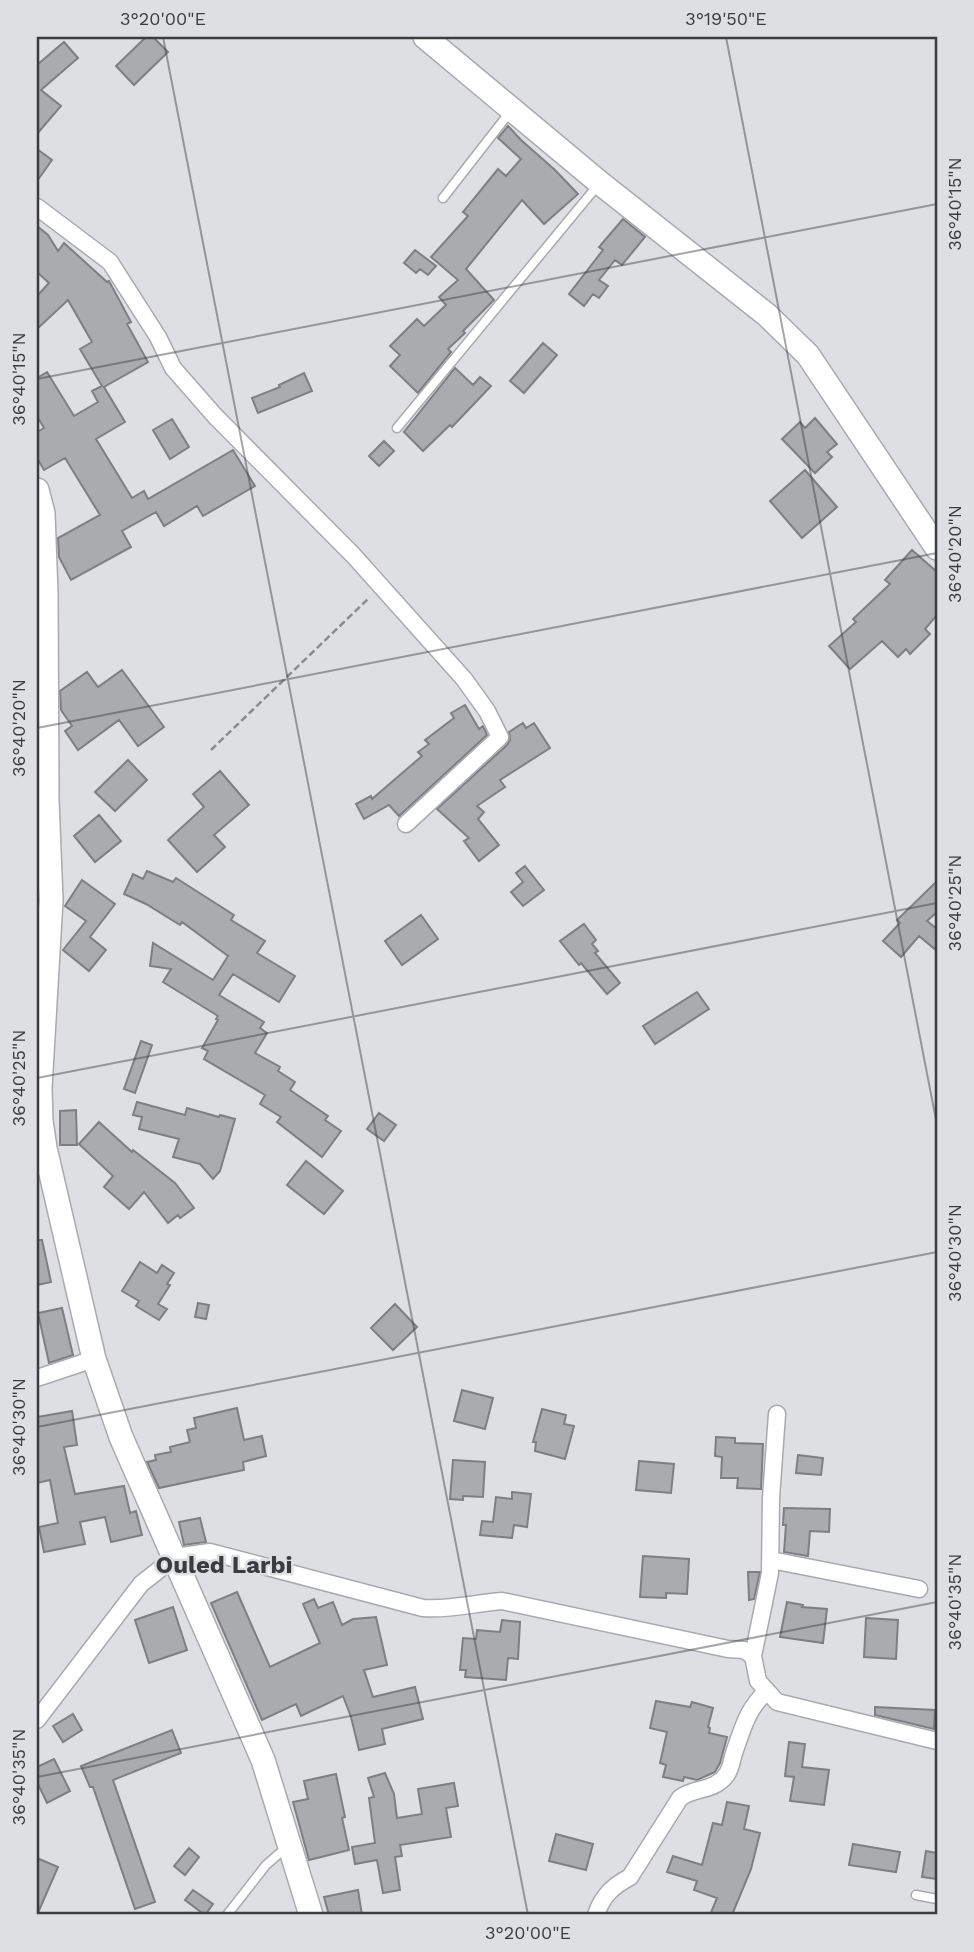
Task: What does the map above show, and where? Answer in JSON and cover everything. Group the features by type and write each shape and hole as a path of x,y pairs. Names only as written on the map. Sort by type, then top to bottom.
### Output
{"street":[{"path":"425,37 600,183 767,315 808,355 937,548"},
{"path":"37,207 110,262 158,337 173,368 215,416 353,555 464,679 487,711 500,737 406,824"},
{"path":"37,490 43,513 46,593 47,800 51,900 40,1088 41,1121 94,1359 121,1437 263,1760 311,1915"},
{"path":"37,1378 94,1359"},
{"path":"777,1415 771,1498 771,1560 753,1656 758,1681 777,1702 937,1741"},
{"path":"37,1720 141,1584 175,1557 210,1552 424,1608 455,1609 474,1603 502,1601 728,1649 744,1650 753,1656"},
{"path":"771,1560 919,1589"},
{"path":"596,1915 603,1897 617,1884 630,1877 680,1798 687,1793 716,1785 727,1773 748,1714 754,1702 767,1691"}],"lane":[{"path":"443,198 512,109"},
{"path":"397,428 600,183"},
{"path":"227,1915 266,1865 290,1844"},
{"path":"916,1895 937,1899"}],"path":[{"path":"211,750 381,587"}],"building":[{"path":"146,37 153,37 168,52 134,85 116,66"},
{"path":"64,42 78,58 41,90 61,106 37,134 37,65"},
{"path":"508,126 578,194 544,224 522,200 466,269 494,300 448,349 451,352 418,393 390,366 400,355 390,346 417,319 424,326 446,305 439,297 458,280 431,257 468,216 463,212 498,169 506,176 521,159 498,138"},
{"path":"37,149 52,160 37,181"},
{"path":"623,219 645,237 622,265 615,260 599,280 608,286 599,298 593,294 584,306 569,294 603,250 599,247"},
{"path":"37,226 48,235 58,251 64,243 109,281 131,322 127,324 148,362 104,387 125,422 96,439 132,498 144,491 148,499 233,450 255,486 203,516 197,506 164,526 156,512 122,531 131,547 71,580 59,557 58,538 100,515 65,458 44,470 37,458 37,432 44,428 37,416 37,378 47,372 74,416 98,402 92,391 102,386 80,349 92,342 68,300 37,329 37,296 49,283 37,272"},
{"path":"415,250 436,266 428,275 420,269 416,273 404,263"},
{"path":"543,343 557,355 524,393 510,381"},
{"path":"455,368 473,385 480,377 491,386 452,427 450,425 423,451 404,432"},
{"path":"304,373 312,391 258,413 252,398 280,387 279,385"},
{"path":"815,418 837,444 827,452 832,457 815,473 782,439 800,422 805,428"},
{"path":"172,419 189,447 170,459 153,430"},
{"path":"384,441 394,451 379,466 369,456"},
{"path":"805,470 837,507 802,538 770,501"},
{"path":"912,550 937,572 937,615 925,629 930,634 910,654 906,649 898,657 882,641 850,669 829,646 856,622 853,619 890,584 885,580"},
{"path":"122,670 164,727 138,746 119,720 78,750 65,731 72,726 61,710 60,691 87,672 98,687"},
{"path":"465,705 479,729 483,726 487,735 399,816 389,805 364,819 356,804 371,796 372,799 422,756 418,752 429,744 425,740 454,718 451,713"},
{"path":"523,723 526,728 534,723 550,748 500,780 505,787 477,806 484,812 478,819 499,845 479,861 464,841 469,838 437,809 507,745 510,740 509,732"},
{"path":"128,760 147,780 115,811 95,792"},
{"path":"220,771 249,805 214,835 225,847 197,872 168,840 204,807 193,794"},
{"path":"99,815 121,841 95,862 74,836"},
{"path":"525,866 544,890 523,906 511,892 523,882 516,873"},
{"path":"147,871 173,882 176,878 234,915 231,920 265,941 257,953 295,976 279,1002 233,974 219,995 264,1022 260,1028 267,1033 255,1053 280,1067 278,1071 295,1082 290,1090 328,1116 325,1120 341,1131 322,1157 277,1122 281,1117 260,1104 265,1095 204,1059 208,1051 202,1048 218,1016 163,982 171,969 150,966 153,943 213,980 228,956 182,922 180,925 124,894 133,874 143,879"},
{"path":"82,880 115,904 90,937 106,950 89,971 63,950 86,921 65,906"},
{"path":"937,881 937,912 927,921 937,929 937,951 919,936 901,957 883,941 900,923 897,920"},
{"path":"421,915 438,939 402,965 385,941"},
{"path":"584,924 596,940 592,944 598,951 595,953 620,983 607,994 560,941"},
{"path":"697,992 709,1009 655,1044 643,1026"},
{"path":"141,1041 152,1045 135,1093 124,1089"},
{"path":"137,1102 185,1115 187,1108 235,1119 220,1171 213,1179 200,1164 173,1157 179,1139 139,1129 142,1117 133,1115"},
{"path":"76,1110 77,1145 60,1145 60,1111"},
{"path":"379,1113 396,1125 384,1141 367,1129"},
{"path":"99,1122 132,1152 133,1150 175,1183 194,1208 168,1223 144,1192 129,1209 104,1187 113,1176 79,1144"},
{"path":"306,1161 343,1191 324,1214 287,1185"},
{"path":"37,1240 42,1240 51,1282 37,1285"},
{"path":"140,1262 157,1273 162,1265 174,1273 158,1304 167,1309 159,1320 136,1306 139,1301 122,1291"},
{"path":"198,1303 209,1305 206,1319 195,1317"},
{"path":"395,1304 417,1327 393,1350 371,1328"},
{"path":"62,1308 73,1355 49,1363 38,1313"},
{"path":"462,1390 493,1398 485,1429 454,1421"},
{"path":"237,1408 244,1440 262,1436 266,1456 243,1462 244,1470 159,1488 147,1462 156,1460 155,1455 171,1452 170,1447 190,1442 187,1430 196,1428 194,1418"},
{"path":"542,1409 566,1415 564,1424 574,1426 565,1459 535,1451 536,1442 533,1442"},
{"path":"72,1411 77,1445 64,1447 75,1494 124,1486 130,1513 136,1511 142,1535 111,1542 105,1517 80,1522 85,1544 44,1552 39,1527 58,1523 50,1480 37,1483 37,1417"},
{"path":"716,1437 735,1438 735,1443 763,1444 761,1489 737,1488 738,1478 721,1478 722,1457 715,1456"},
{"path":"798,1455 823,1458 821,1475 796,1473"},
{"path":"453,1460 485,1462 483,1497 463,1496 463,1500 450,1499"},
{"path":"639,1461 674,1464 671,1493 636,1490"},
{"path":"512,1492 531,1494 527,1527 514,1525 512,1538 480,1535 482,1521 493,1522 496,1497 512,1499"},
{"path":"784,1508 830,1509 829,1532 810,1531 808,1556 784,1552"},
{"path":"200,1518 206,1542 184,1545 179,1522"},
{"path":"643,1556 689,1559 687,1594 666,1593 666,1598 640,1597"},
{"path":"748,1572 760,1572 754,1599 749,1600"},
{"path":"237,1592 270,1667 320,1643 303,1604 314,1599 318,1608 333,1602 342,1625 353,1619 376,1617 387,1665 364,1670 373,1697 415,1687 423,1719 382,1729 385,1744 359,1750 343,1696 301,1716 296,1704 262,1720 211,1603"},
{"path":"787,1602 803,1605 802,1607 827,1609 823,1643 780,1637"},
{"path":"173,1607 187,1650 149,1663 135,1620"},
{"path":"866,1618 898,1620 896,1659 864,1657"},
{"path":"502,1620 520,1622 518,1659 508,1658 506,1680 465,1677 466,1670 460,1670 463,1638 476,1639 477,1630 500,1632"},
{"path":"656,1701 690,1707 692,1702 713,1708 709,1733 727,1737 715,1772 697,1780 684,1777 683,1781 663,1777 666,1765 660,1763 667,1732 650,1728"},
{"path":"875,1707 935,1710 934,1729 875,1715"},
{"path":"73,1714 82,1730 63,1742 53,1726"},
{"path":"172,1730 181,1753 113,1780 155,1902 135,1909 93,1787 90,1787 81,1766"},
{"path":"789,1742 805,1744 802,1767 829,1770 824,1805 790,1801 794,1777 785,1776"},
{"path":"54,1759 70,1791 47,1803 37,1782 37,1767"},
{"path":"385,1773 394,1794 397,1818 422,1814 418,1789 454,1783 458,1806 446,1808 451,1837 400,1845 402,1856 395,1857 400,1890 383,1893 377,1860 355,1864 352,1847 375,1843 369,1798 374,1797 368,1778"},
{"path":"336,1774 349,1850 309,1860 293,1802 308,1799 304,1781"},
{"path":"727,1802 749,1806 744,1829 760,1833 751,1869 732,1915 710,1915 717,1898 694,1890 697,1881 667,1872 673,1856 702,1865 713,1823 722,1825"},
{"path":"556,1834 593,1844 586,1870 549,1861"},
{"path":"853,1844 900,1852 896,1872 849,1865"},
{"path":"189,1848 199,1857 185,1875 174,1866"},
{"path":"926,1851 937,1853 937,1879 922,1877"},
{"path":"37,1858 58,1867 37,1915"},
{"path":"193,1890 213,1904 205,1915 185,1900"},
{"path":"358,1890 362,1915 329,1915 324,1897"}],"district":[{"name":"Ouled Larbi","path":"224,1565"}]}
